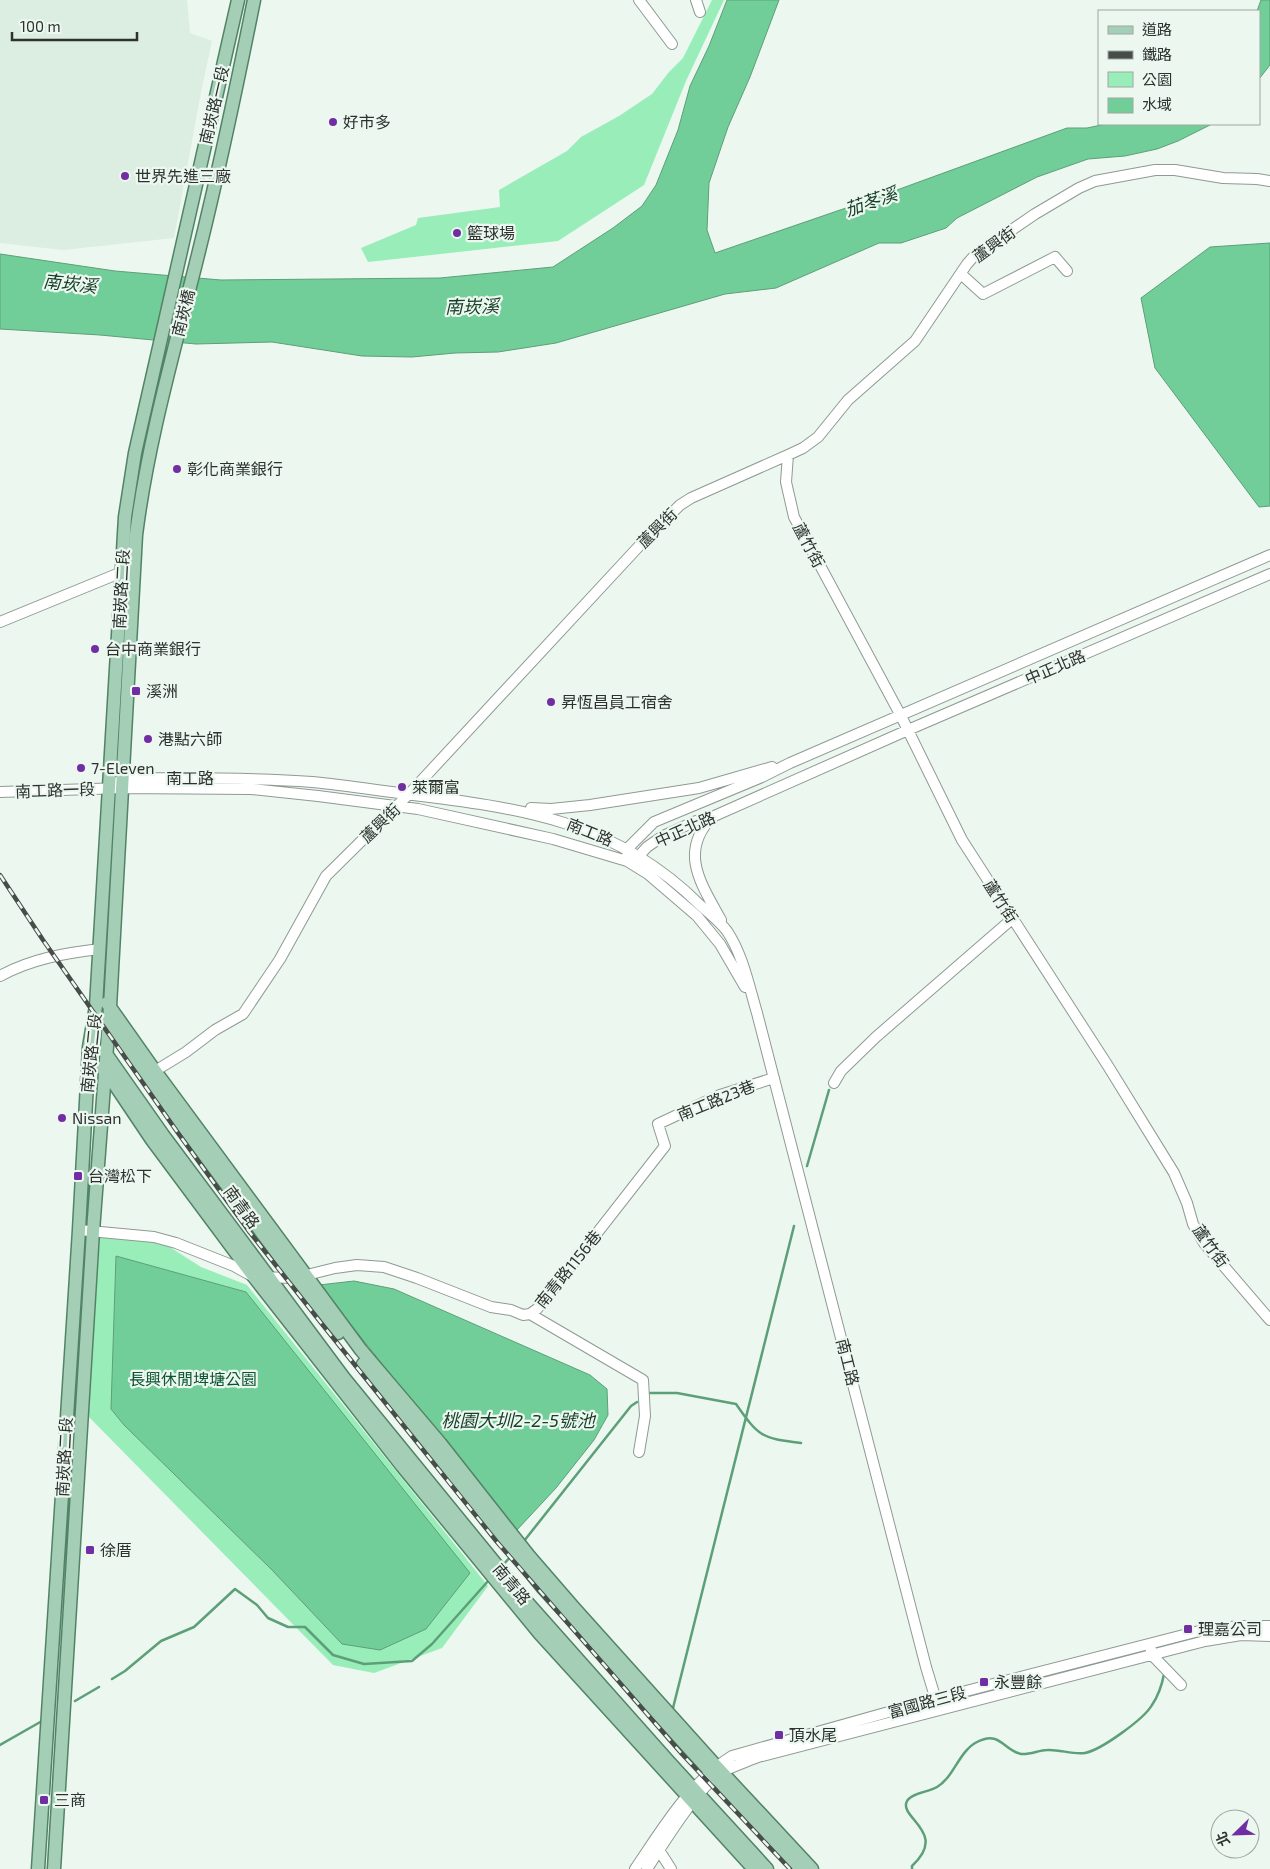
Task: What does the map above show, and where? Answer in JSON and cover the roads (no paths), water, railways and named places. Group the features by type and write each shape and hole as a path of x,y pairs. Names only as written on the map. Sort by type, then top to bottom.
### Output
{"main road":[{"name":"南崁路一段","path":"177,269 238,0"},
{"name":"南崁路一段","path":"194,267 236,88 254,0"},
{"name":"南崁橋","path":"171,360 194,267"},
{"name":"南崁橋","path":"157,359 177,269"},
{"name":"南崁路二段","path":"54,1869 93,1232 110,1006 125,517 135,453 157,359"},
{"name":"南崁路二段","path":"38,1869 90,1041 96,1006 100,949 118,785 136,535 143,484 171,360"},
{"path":"97,991 110,1006 301,1277 551,1581 715,1772 812,1869"},
{"name":"南青路","path":"96,1006 108,1020 180,1122 301,1277 394,1404 543,1588 715,1772 799,1869"},
{"path":"90,1041 105,1069 152,1140 254,1277 381,1440 540,1634 632,1736 693,1795 754,1869"},
{"name":"南青路","path":"90,1041 106,1053 163,1135 362,1400 526,1601 669,1762 693,1795 767,1869"},
{"name":"南青路","path":"362,1400 381,1440"},
{"name":"南青路","path":"394,1404 421,1421"},
{"name":"南青路","path":"551,1581 572,1620"},
{"name":"南青路","path":"632,1736 669,1762"}],"street":[{"path":"639,0 672,44"},
{"path":"696,0 700,12"},
{"name":"蘆興街","path":"155,1071 186,1052 215,1030 243,1014 280,959 326,876 397,807 640,544 680,505 691,498 803,448 818,437 848,400 915,341 975,255 1036,214 1079,188 1095,181 1155,170 1176,170 1223,178 1257,179 1270,182"},
{"path":"961,274 983,294 1055,257 1067,271"},
{"name":"蘆竹街","path":"788,455 786,482 794,517 901,716 962,840 1123,1089 1174,1173 1187,1203 1193,1224 1204,1243 1270,1320"},
{"name":"中正北路","path":"628,848 654,822 762,777 790,763 1270,555"},
{"path":"0,622 122,572"},
{"name":"中正北路","path":"627,861 638,857 647,847 663,836 696,821 712,817 908,730 1270,574"},
{"path":"499,806 552,809 615,801 699,788 790,763"},
{"name":"南工路","path":"118,785 218,778 312,782 434,796 499,806 550,817 572,824 628,848 638,857 679,884 726,930 744,968 758,1013 921,1648 939,1710"},
{"name":"南工路一段","path":"0,792 118,785"},
{"name":"南工路","path":"118,785 250,789 437,812 553,839 627,861 648,874 697,916 720,944 758,1013"},
{"path":"712,817 703,828 697,840 695,863 699,878 726,930"},
{"path":"627,861 628,848"},
{"path":"834,1084 841,1071 876,1037 1012,919"},
{"path":"0,976 14,968 62,953 100,949"},
{"name":"南工路23巷","path":"658,1124 720,1095 774,1078"},
{"name":"南青路1156巷","path":"254,1277 301,1277 335,1268 357,1265 384,1267 491,1307 511,1310 524,1315 530,1314 537,1309 551,1292 665,1146 658,1124"},
{"path":"79,1230 154,1237 176,1243 234,1266 254,1277"},
{"path":"530,1314 643,1380 645,1416 639,1452"},
{"name":"富國路三段","path":"715,1772 758,1757 939,1710 1151,1650 1203,1630 1240,1626 1270,1626"},
{"name":"富國路三段","path":"635,1869 655,1847 693,1795 732,1756 935,1699 1151,1650 1241,1635 1270,1636"},
{"path":"1151,1650 1181,1685"},
{"path":"655,1847 672,1869"},
{"name":"富國路三段","path":"647,1869 655,1847"}],"water":[{"path":"727,0 779,0 750,77 728,127 709,183 707,230 715,253 875,198 1067,128 1087,128 1101,125 1210,125 1157,149 1125,156 1088,159 1037,177 957,218 946,228 901,243 879,243 776,288 725,294 556,343 498,352 412,357 362,356 272,342 196,344 100,335 0,329 0,254 115,271 221,280 440,278 553,267 613,228 642,206 656,185 678,130 690,86 709,46"},
{"path":"1261,0 1270,0 1270,65 1260,78 1260,10 1257,10"},
{"path":"1270,243 1270,506 1259,507 1155,368 1141,298 1210,247"},
{"name":"長興休閒埤塘公園","path":"116,1256 246,1292 470,1573 426,1629 380,1650 342,1644 272,1570 124,1425 111,1409"},
{"name":"桃園大圳2-2-5號池","path":"354,1281 394,1289 590,1375 607,1389 608,1415 594,1440 556,1488 516,1531 319,1285"}],"waterway":[{"path":"807,1166 829,1090"},
{"path":"673,1708 794,1226"},
{"path":"650,1393 677,1393 736,1404 756,1430 762,1434 801,1443"},
{"path":"524,1541 631,1406 637,1402"},
{"path":"503,1565 511,1556"},
{"path":"112,1679 125,1671 161,1641 194,1627 235,1589 257,1605 268,1618 288,1627 305,1627 333,1655 364,1664 412,1661 432,1644 489,1580"},
{"path":"912,1869 926,1844 920,1827 909,1814 906,1807 907,1801 912,1796 934,1789 943,1783 971,1746 991,1738 1021,1754 1047,1750 1071,1753 1092,1751 1122,1733 1147,1711 1158,1694 1164,1674"},
{"path":"75,1701 99,1687"},
{"path":"0,1745 42,1721"}],"railway":[{"path":"0,875 43,940 178,1133 248,1230 322,1324 497,1542 682,1754 790,1869"}],"place":[{"name":"好市多","path":"333,122"},
{"name":"世界先進三廠","path":"125,176"},
{"name":"籃球場","path":"457,233"},
{"name":"彰化商業銀行","path":"177,469"},
{"name":"台中商業銀行","path":"95,649"},
{"name":"溪洲","path":"136,691"},
{"name":"昇恆昌員工宿舍","path":"551,702"},
{"name":"港點六師","path":"148,739"},
{"name":"7-Eleven","path":"81,768"},
{"name":"萊爾富","path":"402,787"},
{"name":"Nissan","path":"62,1118"},
{"name":"台灣松下","path":"78,1176"},
{"name":"徐厝","path":"90,1550"},
{"name":"理嘉公司","path":"1188,1629"},
{"name":"永豐餘","path":"984,1682"},
{"name":"頂水尾","path":"779,1735"},
{"name":"三商","path":"44,1800"}],"water label":[{"name":"茄苳溪","path":"871,202"},
{"name":"南崁溪","path":"70,284"},
{"name":"南崁溪","path":"472,307"}]}
